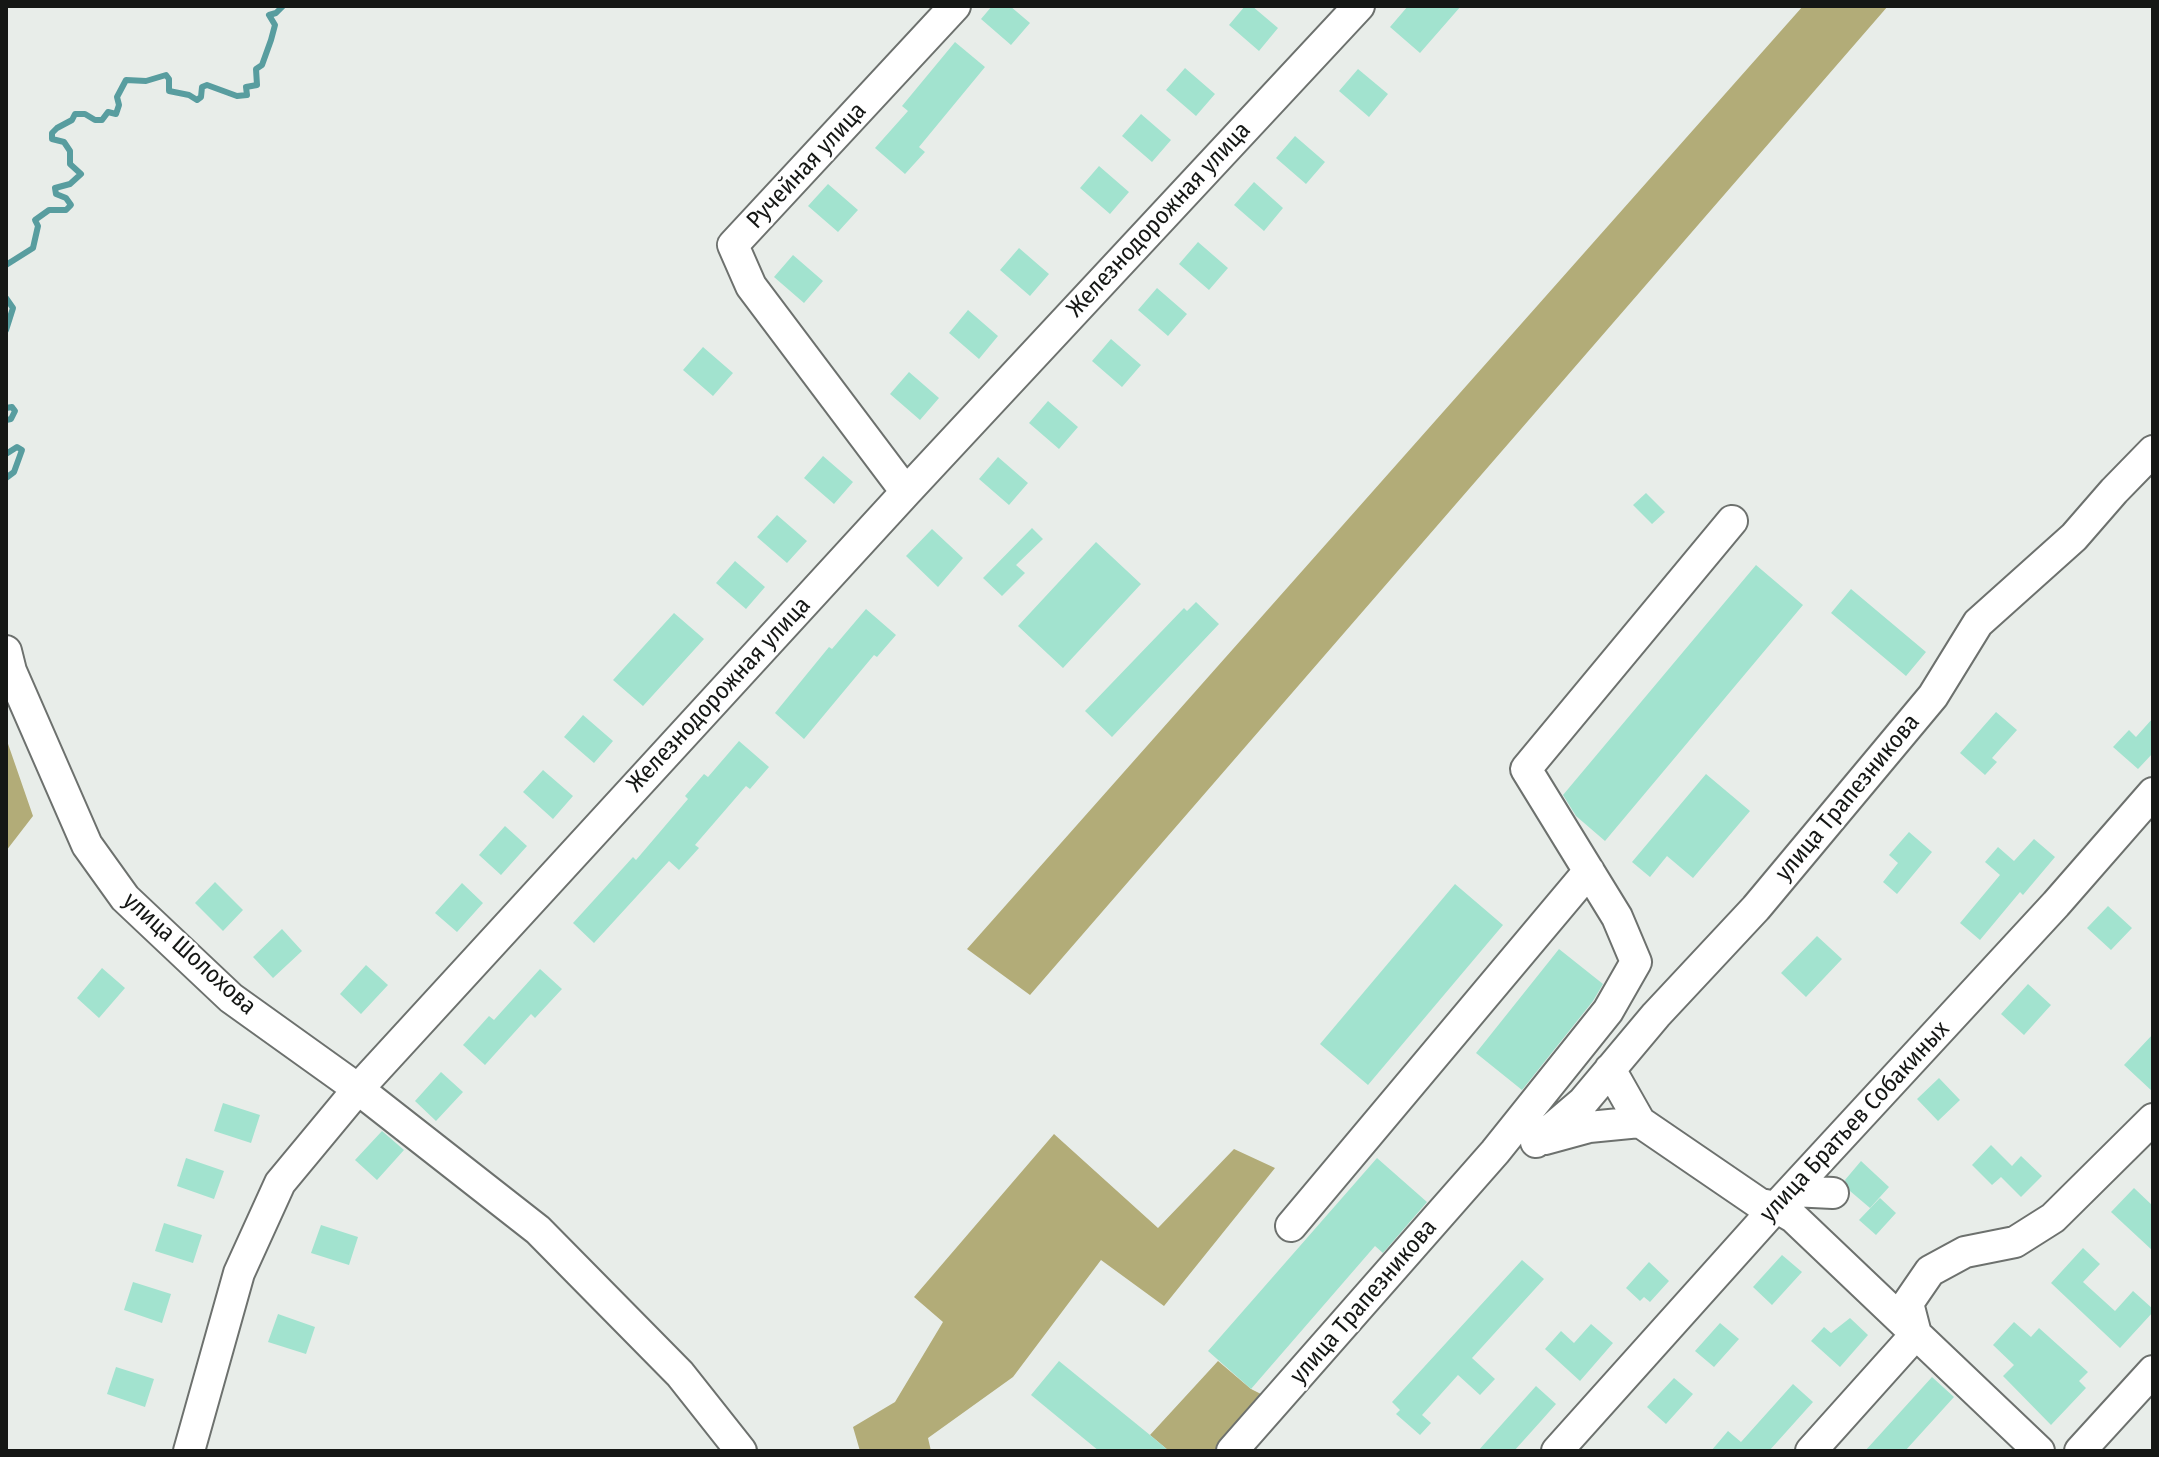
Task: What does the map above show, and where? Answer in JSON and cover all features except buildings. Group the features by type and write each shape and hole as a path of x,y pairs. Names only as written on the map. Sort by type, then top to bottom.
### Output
{"street":[{"name":"Ручейная улица","path":"906,492 751,286 733,245 955,6"},
{"name":"Железнодорожная улица","path":"189,1451 239,1273 280,1183 358,1089 906,492 1359,6"},
{"name":"улица Трапезникова","path":"1536,1142 1583,1102 1656,1015 1756,908 1933,696 1978,623 2074,537 2153,451"},
{"path":"1291,1226 1589,871 1526,769 1732,521"},
{"name":"улица Шолохова","path":"6,651 11,671 87,845 125,898 231,998 358,1089 538,1230 680,1374 741,1451"},
{"name":"улица Братьев Собакиных","path":"1557,1451 2056,904 2153,793"},
{"name":"улица Трапезникова","path":"1232,1451 1495,1152 1608,1011 1636,962 1617,917 1589,871"},
{"path":"1610,1069 1640,1122 1760,1204 1833,1193"},
{"path":"1916,1334 1908,1303 1930,1271 1965,1252 2015,1242 2053,1218 2153,1119"},
{"path":"1495,1152 1589,1127 1640,1122"},
{"path":"1784,1199 1793,1217 2039,1451"},
{"path":"1811,1451 1916,1334"},
{"path":"2080,1451 2153,1371"}],"shaded area":[{"path":"1803,6 1888,6 1030,995 967,949"},
{"path":"6,738 33,816 6,851"},
{"path":"1054,1134 1158,1228 1234,1149 1275,1168 1164,1306 1101,1260 1013,1377 928,1438 931,1451 860,1451 853,1427 895,1402 943,1322 914,1297"},
{"path":"1218,1361 1251,1389 1263,1395 1215,1451 1169,1451 1150,1435"}],"waterway":[{"path":"6,265 33,248 38,226 35,220 49,210 66,210 71,205 66,198 56,194 55,188 70,184 81,174 70,164 70,151 64,142 52,139 52,133 57,128 72,120 75,114 85,114 95,120 102,120 108,112 116,114 119,105 117,97 126,80 146,81 166,75 169,91 197,100 201,97 202,87 207,85 237,96 247,95 246,87 257,85 256,69 262,65 271,40 275,25 269,15 283,6"},
{"path":"6,298 13,308 6,330"},
{"path":"6,408 12,407 15,411 11,419 6,420"},
{"path":"6,454 17,447 22,450 14,472 6,478"}]}
